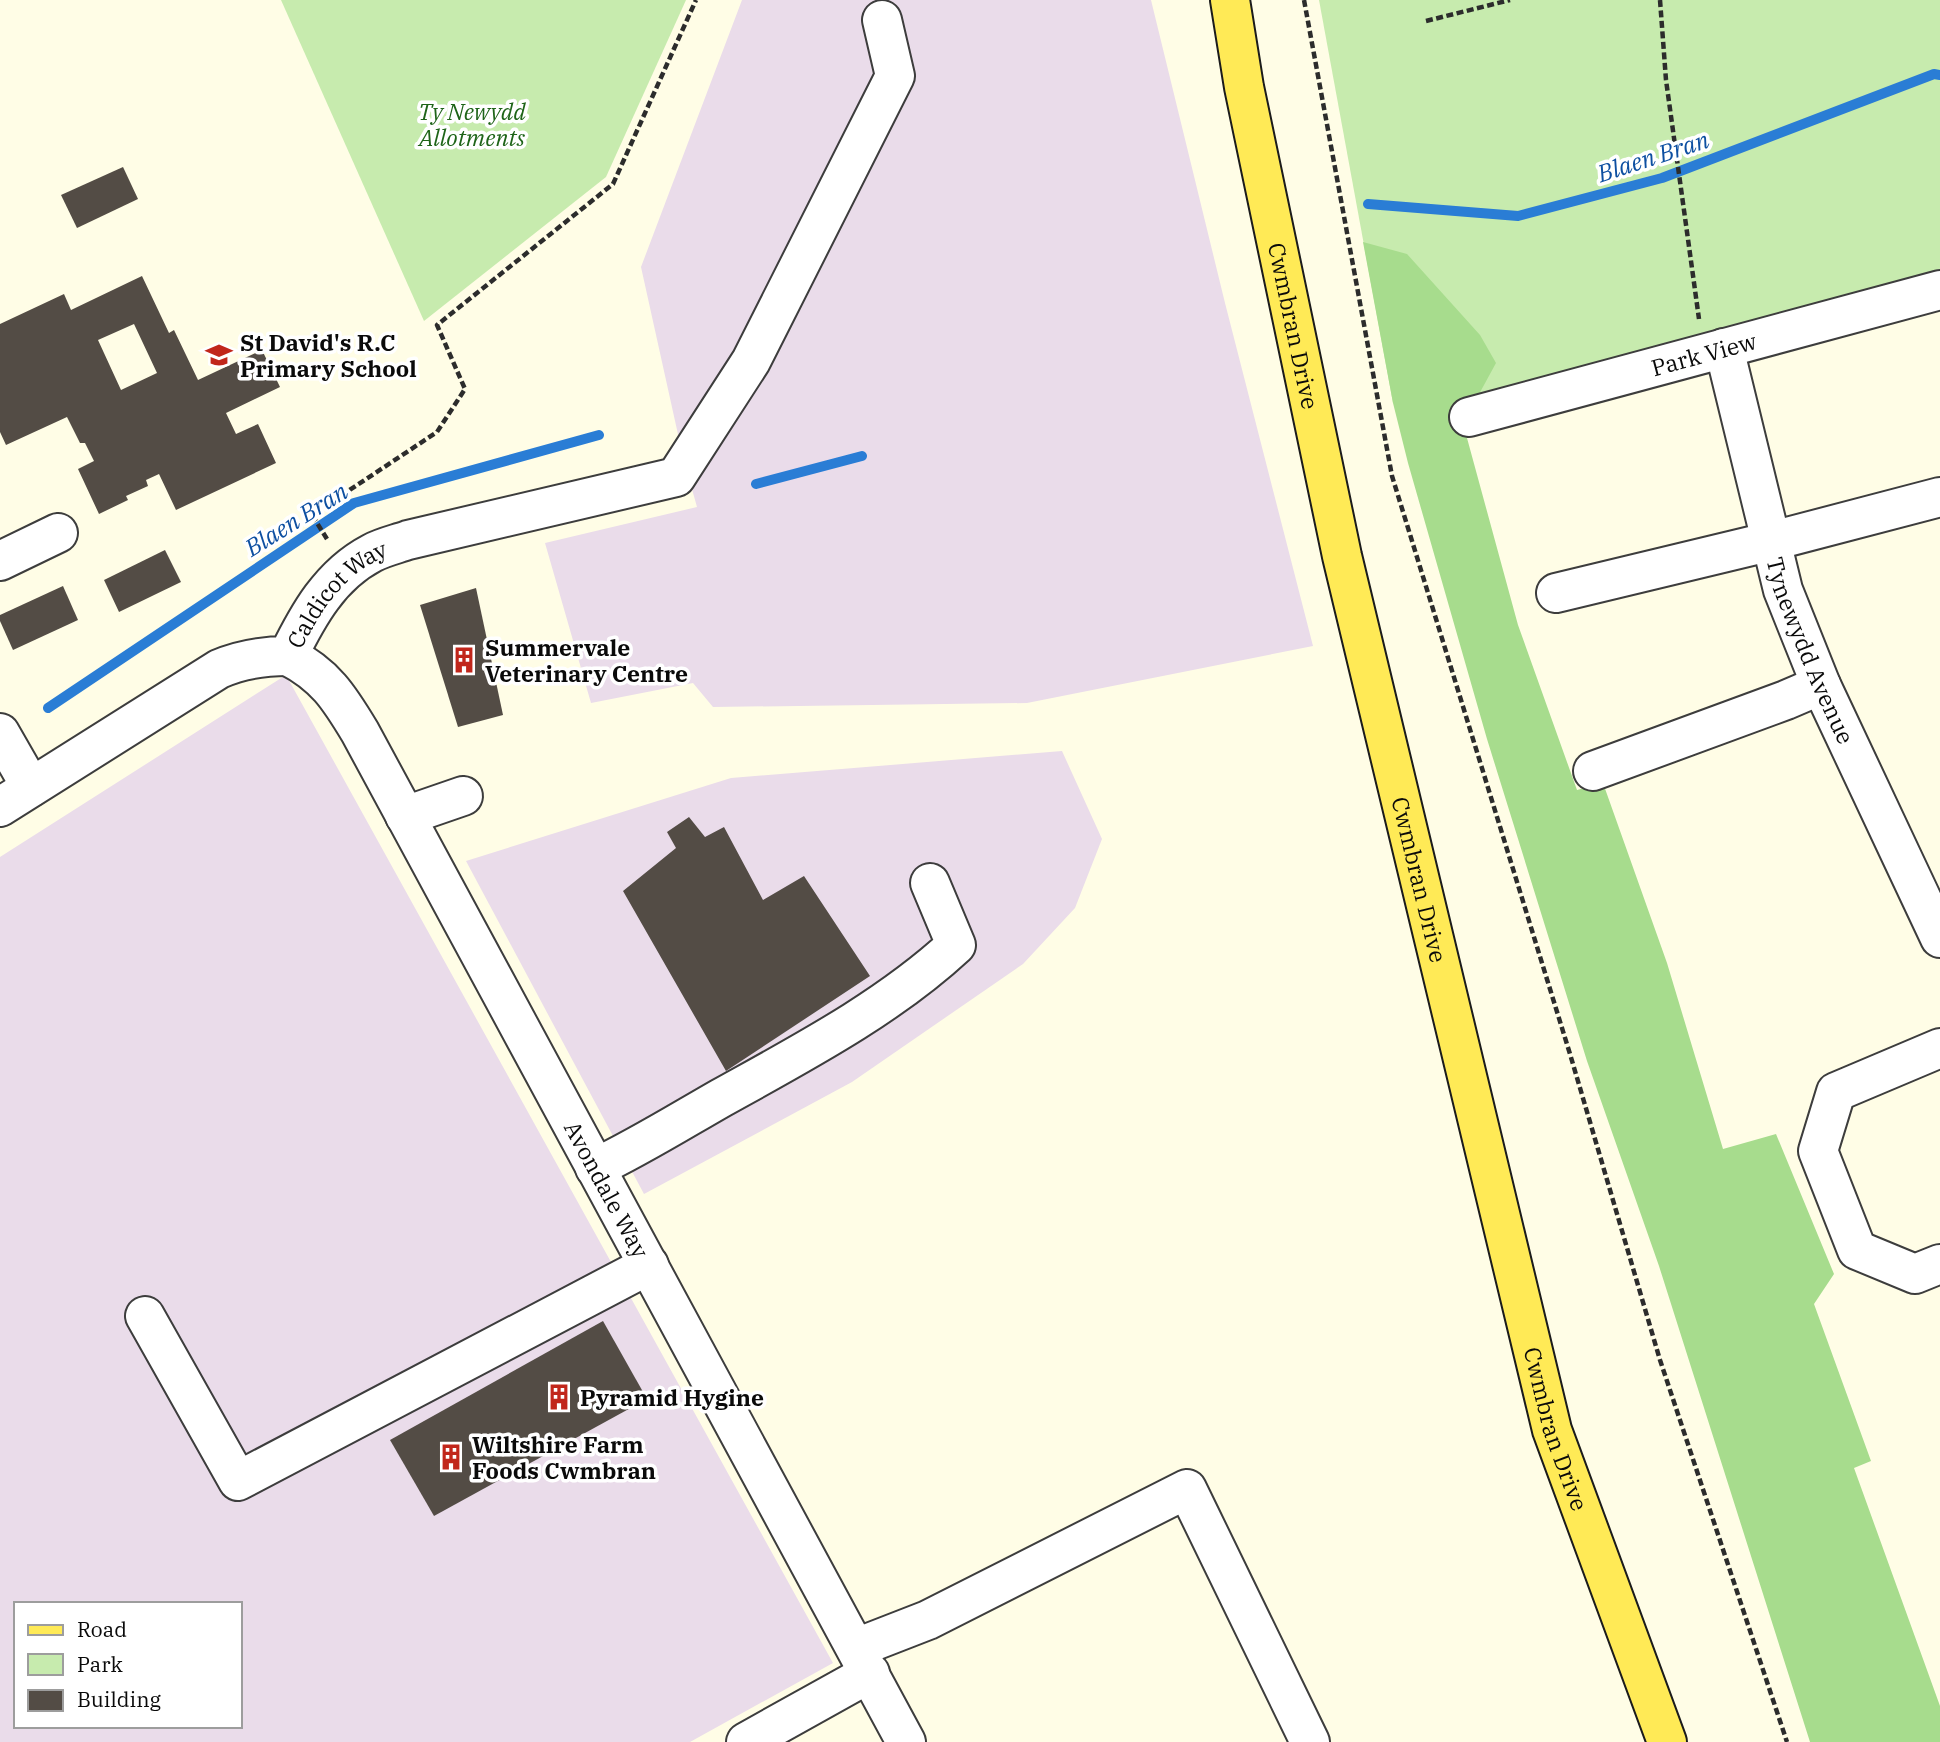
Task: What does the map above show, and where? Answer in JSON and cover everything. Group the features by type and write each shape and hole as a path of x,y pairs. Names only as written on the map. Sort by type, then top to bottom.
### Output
{"main road":[{"name":"Cwmbran Drive","path":"1230,0 1244,87 1342,556 1552,1430 1667,1742"}],"street":[{"name":"Caldicot Way","path":"15,797 219,669 250,659 288,656 322,594 342,574 372,553 408,540 676,477 751,361 895,76 882,20"},
{"name":"Park View","path":"1469,417 1940,290"},
{"name":"Tynewydd Avenue","path":"1714,351 1772,541 1783,590 1821,685 1940,938"},
{"path":"1556,593 1940,497"},
{"path":"0,561 58,533"},
{"name":"Avondale Way","path":"288,656 311,667 337,695 360,732 906,1742"},
{"path":"1593,771 1821,685"},
{"path":"0,733 15,797"},
{"path":"405,816 463,796"},
{"path":"595,1168 631,1151 777,1067 930,969 956,945 930,883"},
{"path":"1940,1048 1836,1092 1818,1151 1857,1251 1915,1274 1940,1264"},
{"path":"145,1316 239,1481 649,1265"},
{"path":"746,1742 863,1660 928,1620 1187,1489 1310,1742"}],"path":[{"path":"332,547 312,515 437,432 465,389 437,326 613,184 696,0"},
{"path":"1304,0 1392,476 1570,1054 1660,1360 1787,1742"},
{"path":"1426,20 1510,0"},
{"path":"1660,0 1666,80 1680,190 1714,351"}],"shaded area":[{"path":"742,0 1151,0 1313,646 1027,703 713,707 693,683 591,703 545,543 697,507 683,457 641,267"},
{"path":"286,675 833,1663 690,1742 0,1742 0,857"},
{"path":"1062,751 1102,839 1075,908 1023,964 852,1082 644,1194 466,861 731,778"}],"green space":[{"name":"Ty Newydd Allotments","path":"281,0 686,0 606,177 424,321"},
{"path":"1319,0 1940,0 1940,269 1457,402 1393,403"},
{"path":"1363,242 1407,254 1480,335 1496,363 1478,396 1458,405 1518,625 1577,790 1603,783 1667,963 1723,1149 1776,1134 1834,1274 1814,1304 1871,1461 1854,1468 1940,1706 1940,1742 1810,1742 1659,1266 1587,1061 1487,739 1393,403"}],"building":[{"path":"123,167 138,199 77,228 61,195"},
{"path":"142,276 169,333 174,330 198,380 262,350 280,387 226,413 236,434 258,424 276,463 176,510 159,474 146,480 148,486 126,496 128,500 99,514 78,469 94,461 85,443 80,443 67,417 6,445 0,432 0,324 64,294 71,310","holes":["134,324 157,373 121,390 98,340"]},
{"path":"165,550 181,582 119,612 104,580"},
{"path":"63,586 78,620 13,650 0,615"},
{"name":"Summervale Veterinary Centre","path":"476,588 503,715 458,727 420,605"},
{"path":"689,817 705,837 724,827 763,900 804,876 870,976 726,1071 623,891 676,848 667,832"},
{"name":"Pyramid Hygine","path":"603,1321 647,1399 434,1516 390,1440"}],"waterway":[{"name":"Blaen Bran","path":"1368,204 1518,216 1662,178 1934,74 1940,75"},
{"name":"Blaen Bran","path":"48,708 354,503 599,435"},
{"name":"Blaen Bran","path":"756,484 862,456"}],"place":[{"name":"St David's R.C Primary School","path":"219,355"},
{"name":"Summervale Veterinary Centre","path":"464,660"},
{"name":"Pyramid Hygine","path":"559,1397"},
{"name":"Wiltshire Farm Foods Cwmbran","path":"451,1457"}]}
